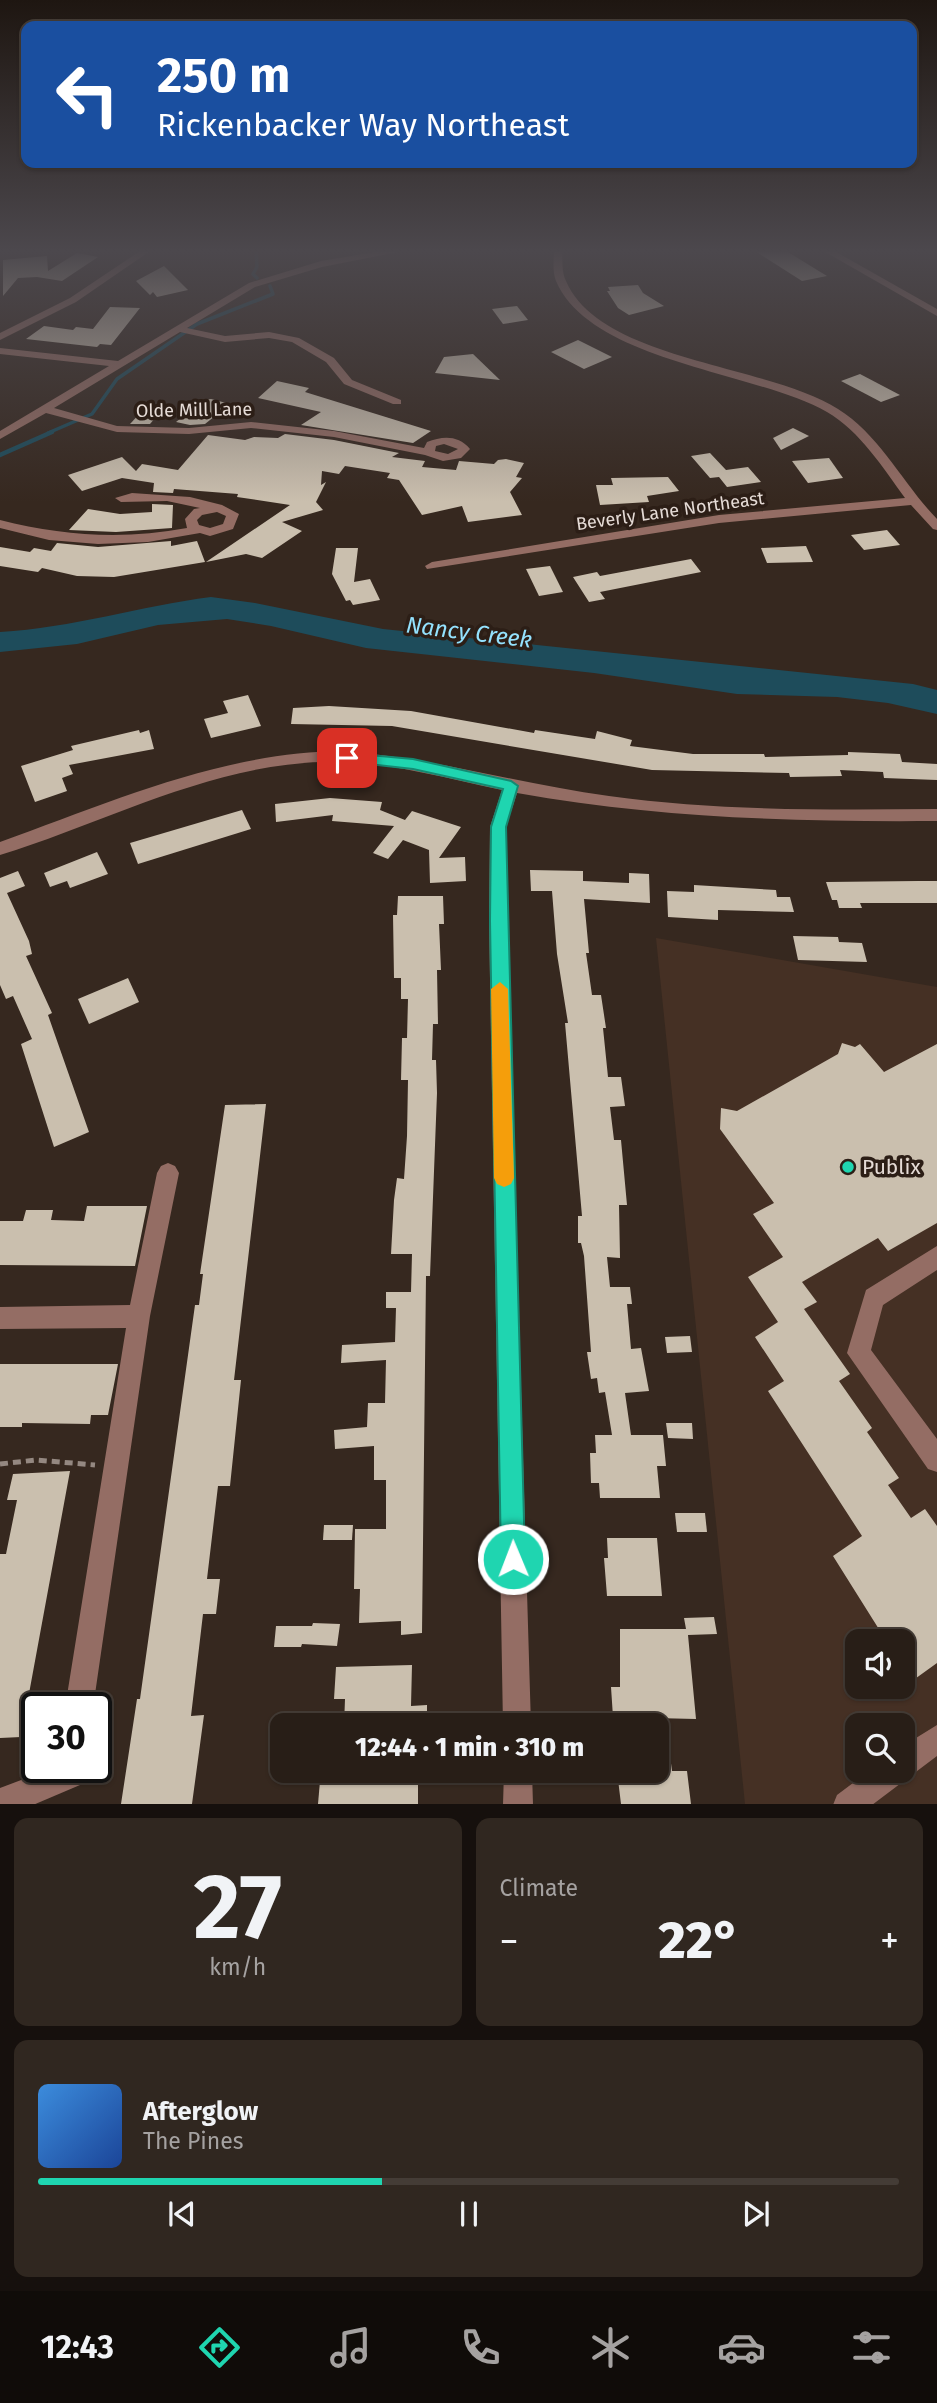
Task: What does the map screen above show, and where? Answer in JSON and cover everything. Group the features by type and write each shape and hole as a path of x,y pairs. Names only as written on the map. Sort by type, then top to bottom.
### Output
{"street":[{"path":"0,436 173,333"},
{"path":"194,333 225,339 269,335 295,340 315,348 330,360 348,383 397,402"},
{"path":"618,333 643,346 786,388 822,404 844,419 869,443 937,526"},
{"path":"0,351 120,364"},
{"name":"Olde Mill Lane","path":"44,409 98,425 188,431 251,425 334,434 429,452"},
{"path":"0,524 75,539 123,542 197,530 217,531 233,522 234,518 229,511 211,508 198,502 141,496 121,498"},
{"name":"Beverly Lane Northeast","path":"432,566 719,519 914,501"},
{"path":"197,530 191,519 198,512 211,508"},
{"path":"0,849 200,778 270,762 320,757 374,758 511,786 612,802 715,812 811,816 937,815"},
{"path":"511,786 498,827 498,921 517,1713"},
{"path":"81,1692 139,1316 168,1172"},
{"path":"937,1257 874,1298 859,1353 937,1460"},
{"path":"0,1318 139,1316"},
{"path":"915,1755 937,1739"},
{"path":"0,1804 51,1783"},
{"path":"518,1783 518,1804"},
{"path":"847,1804 876,1783"}],"path":[{"path":"0,1464 36,1460 115,1466"}],"shaded area":[{"path":"656,938 937,987 937,1804 745,1804"}],"water":[{"path":"211,597 255,603 383,629 913,684 937,690 937,714 888,703 837,697 737,694 594,673 366,648 271,626 227,619 158,625 77,644 0,652 0,632 80,622"}],"building":[{"path":"34,333 120,333 111,345 100,344 97,347 26,339"},
{"path":"578,340 612,357 584,369 551,352"},
{"path":"473,354 500,380 435,373 444,357"},
{"path":"860,374 900,395 881,402 841,381"},
{"path":"277,381 309,388 305,392 431,431 413,443 301,425 321,412 258,398"},
{"path":"204,400 230,404 205,424 176,422"},
{"path":"143,410 160,412 150,424 130,424"},
{"path":"793,428 809,436 781,450 773,438"},
{"path":"285,434 334,440 399,453 392,457 425,461 422,467 456,470 459,461 494,464 498,460 506,459 524,463 516,477 522,478 510,492 522,515 468,522 462,506 422,515 399,480 387,478 390,473 345,466 339,474 322,471 321,485 326,482 316,502 323,510 282,522 302,531 262,558 246,554 206,562 290,505 237,497 238,494 174,489 173,493 153,492 154,483 122,478 82,491 68,475 122,457 136,471 142,464 178,470 208,435 245,440 254,437 278,438"},
{"path":"710,453 726,470 748,467 761,482 727,487 719,477 710,478 691,456"},
{"path":"829,458 843,478 808,483 792,461"},
{"path":"668,477 679,491 647,496 649,502 600,505 596,485 613,485 611,478"},
{"path":"152,504 173,505 172,528 116,532 69,530 88,509 120,514 152,512"},
{"path":"887,530 900,545 864,550 851,535"},
{"path":"171,541 171,546 197,541 205,562 114,577 77,576 42,568 38,572 0,566 0,547 30,552 34,548 51,551 57,543 98,547"},
{"path":"806,546 813,562 767,563 761,548"},
{"path":"336,548 358,548 354,582 370,579 380,600 353,605 350,600 346,601 332,574"},
{"path":"691,559 701,572 600,592 605,599 589,602 573,577 597,572 600,576"},
{"path":"550,566 563,592 539,596 526,569"},
{"path":"248,695 261,726 211,738 204,719 228,713 223,701"},
{"path":"329,706 411,711 534,733 535,730 595,739 597,731 632,740 630,746 693,754 764,754 765,757 848,755 848,752 900,754 902,762 937,764 937,780 884,778 883,772 840,770 842,776 790,777 789,773 652,770 392,726 291,724 293,708"},
{"path":"139,730 140,733 149,730 154,749 69,765 73,774 62,778 67,791 35,802 21,766 73,750 71,746"},
{"path":"330,798 382,802 380,810 405,820 412,811 461,827 439,858 465,857 466,881 430,883 429,850 403,840 388,859 373,853 394,826 332,821 333,815 276,822 275,804"},
{"path":"242,810 251,829 138,864 130,843"},
{"path":"97,852 108,874 70,888 67,881 50,887 44,873"},
{"path":"530,870 583,871 583,881 629,883 629,873 649,874 650,903 584,899 589,953 586,953 592,995 601,995 606,1028 603,1028 608,1077 621,1077 625,1106 610,1107 614,1140 621,1140 627,1205 619,1205 620,1258 607,1257 610,1287 630,1287 632,1304 627,1304 631,1349 641,1348 649,1391 625,1393 631,1435 663,1435 666,1466 657,1466 660,1498 600,1498 599,1483 591,1483 590,1453 596,1453 595,1435 612,1435 605,1392 599,1393 597,1378 591,1379 587,1352 591,1352 584,1256 581,1243 578,1243 578,1216 582,1216 565,1023 568,1023 557,954 552,891 531,891"},
{"path":"18,871 25,886 7,893 29,941 32,954 26,956 52,1013 48,1015 89,1132 54,1147 21,1044 32,1039 13,996 6,999 0,985 0,878"},
{"path":"937,881 937,903 860,903 862,908 839,908 837,900 832,900 826,882"},
{"path":"694,885 776,890 777,897 790,897 794,912 718,910 718,920 668,917 667,891 694,892"},
{"path":"398,896 443,896 444,924 439,924 441,970 437,970 438,1024 433,1024 432,1060 436,1060 437,1093 430,1276 426,1276 422,1633 401,1635 401,1621 359,1623 360,1589 354,1589 355,1529 386,1529 386,1480 374,1480 374,1446 335,1449 334,1430 367,1427 368,1403 385,1403 386,1360 341,1363 342,1345 395,1342 396,1308 386,1308 386,1292 411,1292 412,1254 391,1254 394,1200 397,1178 404,1179 407,1136 408,1080 401,1080 402,1038 407,1038 408,999 401,999 401,978 394,978 393,915 397,915"},
{"path":"793,936 838,937 839,942 862,943 867,962 798,960"},
{"path":"128,978 139,1002 89,1024 78,999"},
{"path":"842,1043 855,1047 860,1044 884,1072 937,1044 937,1223 888,1251 878,1238 802,1282 817,1302 804,1309 850,1374 839,1381 872,1428 867,1432 899,1478 888,1485 911,1518 925,1509 937,1526 937,1663 915,1679 915,1629 879,1629 833,1556 862,1536 768,1391 784,1381 755,1337 778,1322 748,1277 783,1257 753,1214 774,1203 720,1129 721,1108 737,1111 838,1054"},
{"path":"266,1104 234,1380 241,1380 230,1486 218,1486 207,1579 220,1579 216,1614 203,1614 191,1716 204,1715 192,1804 121,1804 137,1699 140,1699 195,1305 199,1305 203,1274 200,1274 225,1105"},
{"path":"87,1206 147,1206 135,1266 0,1265 0,1221 23,1221 26,1210 53,1210 51,1220 84,1221"},
{"path":"690,1336 692,1352 667,1353 665,1337"},
{"path":"0,1364 118,1364 108,1415 91,1415 90,1424 22,1423 22,1427 0,1427"},
{"path":"666,1423 692,1423 693,1439 668,1438"},
{"path":"70,1471 29,1692 21,1692 21,1737 0,1738 0,1554 6,1554 17,1500 7,1500 13,1474"},
{"path":"675,1513 705,1513 707,1532 677,1532"},
{"path":"324,1525 353,1525 352,1540 323,1540"},
{"path":"607,1538 657,1538 662,1596 607,1596 604,1558 608,1558"},
{"path":"714,1617 717,1634 688,1635 696,1719 669,1718 669,1713 613,1713 611,1687 620,1687 620,1629 686,1629 684,1618"},
{"path":"313,1623 340,1624 337,1646 302,1644 301,1647 274,1647 276,1626 312,1626"},
{"path":"412,1665 411,1706 427,1705 427,1713 344,1713 345,1699 334,1699 336,1667"},
{"path":"669,1748 672,1771 687,1771 691,1804 621,1804 618,1783 669,1783"},
{"path":"320,1783 418,1783 418,1804 318,1804"}],"waterway":[{"path":"48,433 92,414 117,379 184,333"},
{"path":"0,455 52,432"}],"slow traffic":[{"path":"500,989 504,1178"}],"place":[{"name":"Publix","path":"848,1167"}],"route":[{"path":"347,758 374,758 413,764 511,786 498,827 498,921 513,1559"}],"water label":[{"name":"Nancy Creek","path":"469,632"}]}
